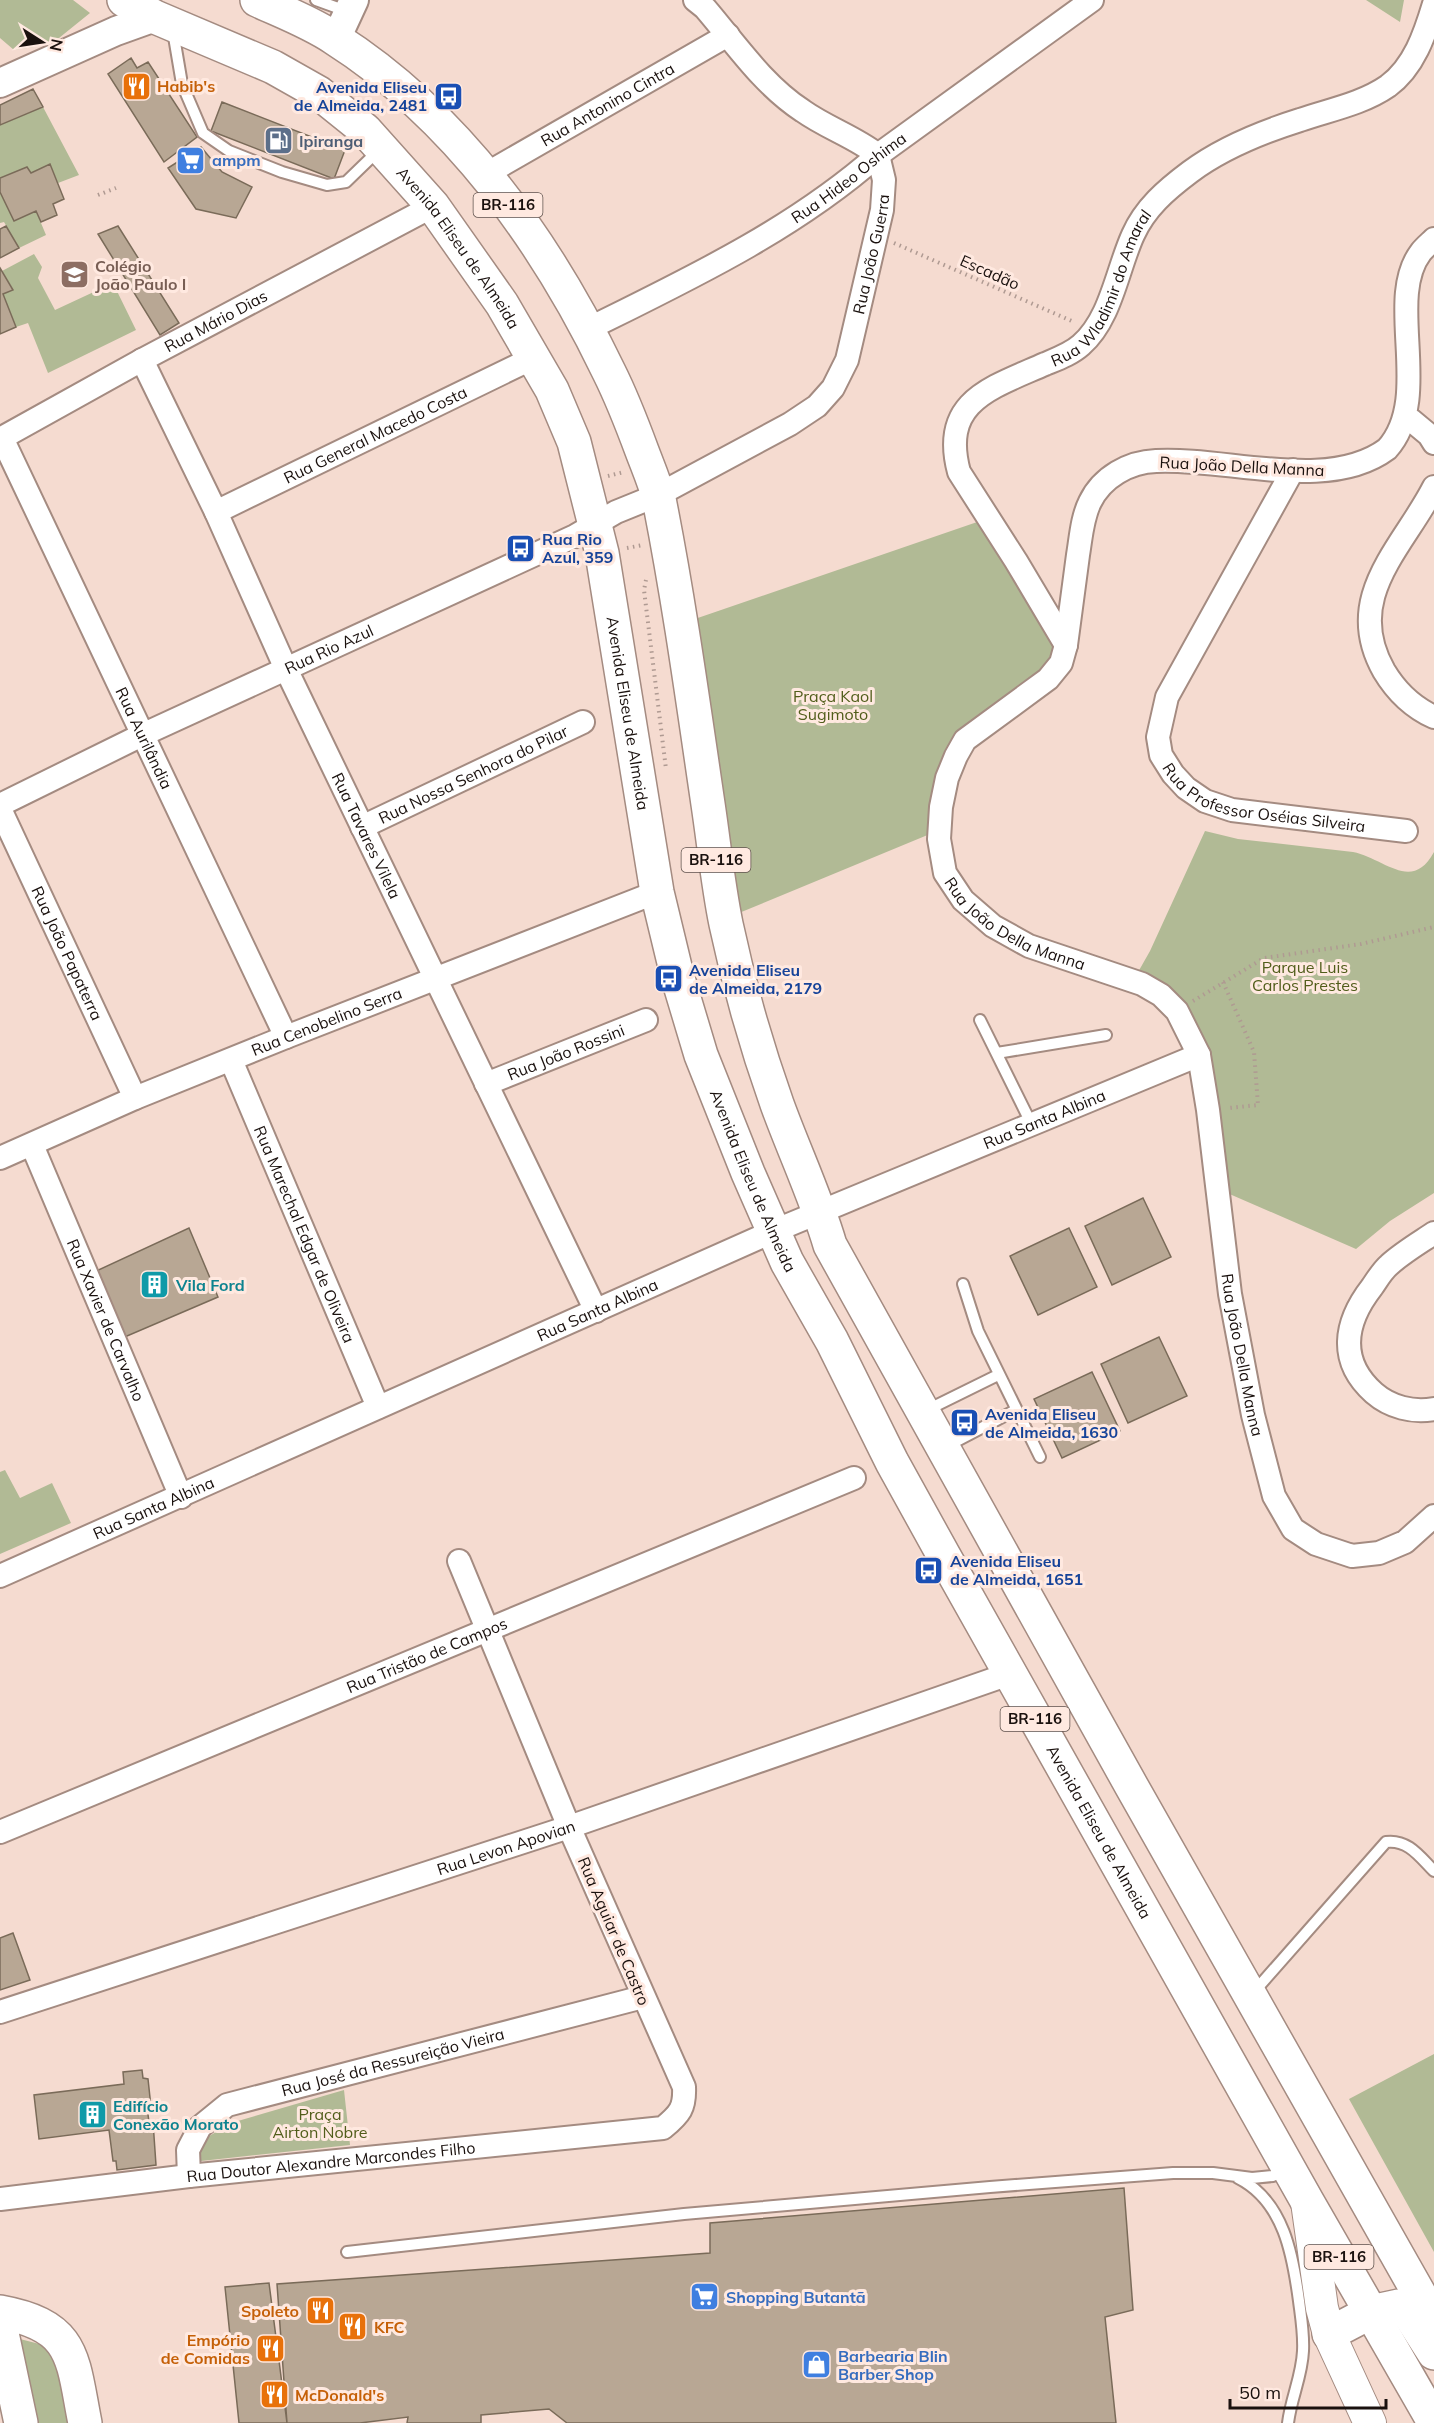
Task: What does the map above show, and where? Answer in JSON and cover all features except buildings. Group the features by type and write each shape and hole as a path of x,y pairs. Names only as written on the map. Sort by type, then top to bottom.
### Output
{"main road":[{"name":"Avenida Eliseu de Almeida","path":"124,0 164,21 273,67 318,93 365,130 433,206 502,304 535,357 570,433 585,482 602,553 657,892 677,975 701,1055 748,1173 787,1262 832,1341 892,1462 1286,2164 1434,2422"},
{"name":"BR-116","path":"257,0 329,12 387,76 430,115 486,174 540,250 588,329 623,401 658,495 686,657 725,920 737,974 776,1101 809,1188 821,1212 830,1245 1132,1787 1434,2320"},
{"path":"1307,2201 1322,2308 1329,2334 1365,2419"},
{"path":"1329,2334 1371,2312 1400,2306 1409,2314 1434,2354"},
{"path":"0,2312 34,2321 49,2328 62,2339 76,2374 85,2423"},
{"path":"0,2324 21,2423"}],"street":[{"path":"694,0 705,8 755,68 803,112 860,141 878,155"},
{"name":"Rua Hideo Oshima","path":"588,329 719,264 762,238 858,173 878,155 1092,0"},
{"name":"Rua Wladimir do Amaral","path":"1066,645 1016,561 958,472 954,456 954,435 960,417 968,405 1011,380 1081,345 1094,330 1105,309 1133,235 1145,213 1163,192 1192,170 1247,139 1364,100 1389,85 1409,63 1425,32 1434,4"},
{"path":"4,76 116,31 164,21"},
{"name":"Rua Antonino Cintra","path":"486,174 728,35"},
{"name":"Rua João Guerra","path":"658,495 790,424 817,406 833,388 847,360 882,210 884,180 878,155"},
{"name":"Rua Mário Dias","path":"1,438 142,360 433,206"},
{"name":"Rua João Della Manna","path":"1434,239 1420,253 1410,289 1418,383 1416,403 1411,420 1389,448 1368,461 1326,471 1155,461 1123,468 1100,485 1089,502 1083,523 1066,645 1061,663 1048,679 965,740 947,778 941,807 939,839 945,873 963,900 993,926 1029,946 1145,985 1161,995 1177,1011 1199,1055 1208,1110 1230,1294 1253,1415 1274,1496 1293,1529 1316,1544 1352,1556 1380,1553 1405,1542 1434,1516"},
{"name":"Rua General Macedo Costa","path":"216,512 535,357"},
{"name":"Rua Tavares Vilela","path":"142,360 216,512 286,669 596,1311"},
{"path":"1411,420 1429,435 1434,443"},
{"name":"Rua Aurilândia","path":"1,438 286,1037"},
{"name":"Rua Professor Oséias Silveira","path":"1293,470 1167,697 1158,737 1161,755 1173,774 1186,788 1205,801 1232,810 1406,831"},
{"path":"1434,487 1382,571 1372,598 1370,624 1372,644 1392,684 1409,702 1434,717"},
{"name":"Rua Rio Azul","path":"0,807 142,735 575,536 616,512 658,495"},
{"name":"Rua Nossa Senhora do Pilar","path":"362,827 583,722"},
{"name":"Rua João Papaterra","path":"0,807 135,1098"},
{"name":"Rua Cenobelino Serra","path":"0,1158 135,1098 435,977 657,892"},
{"name":"Rua João Rossini","path":"486,1084 646,1020"},
{"name":"Rua Santa Albina","path":"0,1576 774,1232 1199,1055"},
{"name":"Rua Marechal Edgar de Oliveira","path":"231,1060 378,1407"},
{"name":"Rua Xavier de Carvalho","path":"32,1145 181,1497"},
{"path":"1434,1233 1388,1266 1361,1301 1351,1325 1348,1348 1352,1367 1361,1381 1381,1400 1401,1408 1434,1409"},
{"name":"Rua Tristão de Campos","path":"0,1832 854,1478"},
{"name":"Rua Aguiar de Castro","path":"459,1561 569,1827 684,2087 684,2102 677,2116 663,2128"},
{"name":"Rua Levon Apovian","path":"0,2013 569,1827 1010,1674"},
{"name":"Rua José da Ressureição Vieira","path":"189,2176 188,2150 200,2127 227,2105 643,1997"},
{"name":"Rua Doutor Alexandre Marcondes Filho","path":"0,2199 189,2176 663,2128"}],"lane":[{"path":"164,21 182,84 203,133 229,151 282,172 327,185 346,182 381,148"},
{"path":"980,1020 1032,1125"},
{"path":"997,1053 1106,1035"},
{"path":"963,1284 978,1331 998,1376 1040,1457"},
{"path":"924,1412 998,1376"},
{"path":"944,1448 1016,1410"},
{"path":"1251,1996 1386,1842 1395,1841 1406,1844 1434,1871"},
{"path":"347,2252 684,2214 990,2187 1173,2173 1230,2174 1252,2178 1273,2176 1286,2164"},
{"path":"1230,2174 1250,2184 1261,2196 1283,2227 1291,2248 1304,2351 1288,2423"}],"path":[{"path":"98,195 116,188"},
{"name":"Escadão","path":"876,236 1094,330"},
{"path":"1177,1011 1264,958 1361,944 1434,927"},
{"path":"1208,1110 1258,1105 1254,1052 1223,982"}],"green space":[{"path":"0,0 73,0 90,13 59,38 34,47 14,50 0,38"},
{"path":"1366,0 1404,0 1400,22"},
{"path":"43,107 79,175 58,183 50,164 31,173 27,167 0,178 0,125"},
{"path":"0,192 14,221 36,211 46,235 19,248 4,222 0,223"},
{"path":"34,254 42,267 38,278 55,310 113,283 136,330 48,373 28,323 16,327 3,294 13,289 2,271"},
{"name":"Praça Kaol Sugimoto","path":"983,520 1061,643 1043,672 954,744 930,834 739,913 689,621"},
{"name":"Parque Luis Carlos Prestes","path":"1205,831 1238,839 1353,852 1407,872 1416,870 1425,864 1434,852 1434,1193 1390,1221 1356,1249 1218,1189 1177,1011 1133,981 1150,951"},
{"path":"5,1470 20,1498 52,1483 71,1523 0,1554 0,1472"},
{"path":"1434,2054 1434,2252 1349,2099"},
{"name":"Praça Airton Nobre","path":"344,2090 350,2145 201,2161 199,2148 206,2138 231,2123"},
{"path":"20,2339 55,2348 72,2423 34,2423"}],"place":[{"name":"Habib's","path":"136,86"},
{"name":"Avenida Eliseu de Almeida, 2481","path":"448,96"},
{"name":"Ipiranga","path":"278,141"},
{"name":"ampm","path":"191,160"},
{"name":"Colégio João Paulo I","path":"74,275"},
{"name":"Rua Rio Azul, 359","path":"521,548"},
{"name":"Avenida Eliseu de Almeida, 2179","path":"668,979"},
{"name":"Vila Ford","path":"155,1285"},
{"name":"Avenida Eliseu de Almeida, 1630","path":"964,1423"},
{"name":"Avenida Eliseu de Almeida, 1651","path":"929,1570"},
{"name":"Edifício Conexão Morato","path":"92,2115"},
{"name":"Shopping Butantã","path":"705,2297"},
{"name":"Spoleto","path":"320,2311"},
{"name":"KFC","path":"353,2327"},
{"name":"Empório de Comidas","path":"271,2349"},
{"name":"Barbearia Blin Barber Shop","path":"817,2365"},
{"name":"McDonald's","path":"274,2395"}]}
